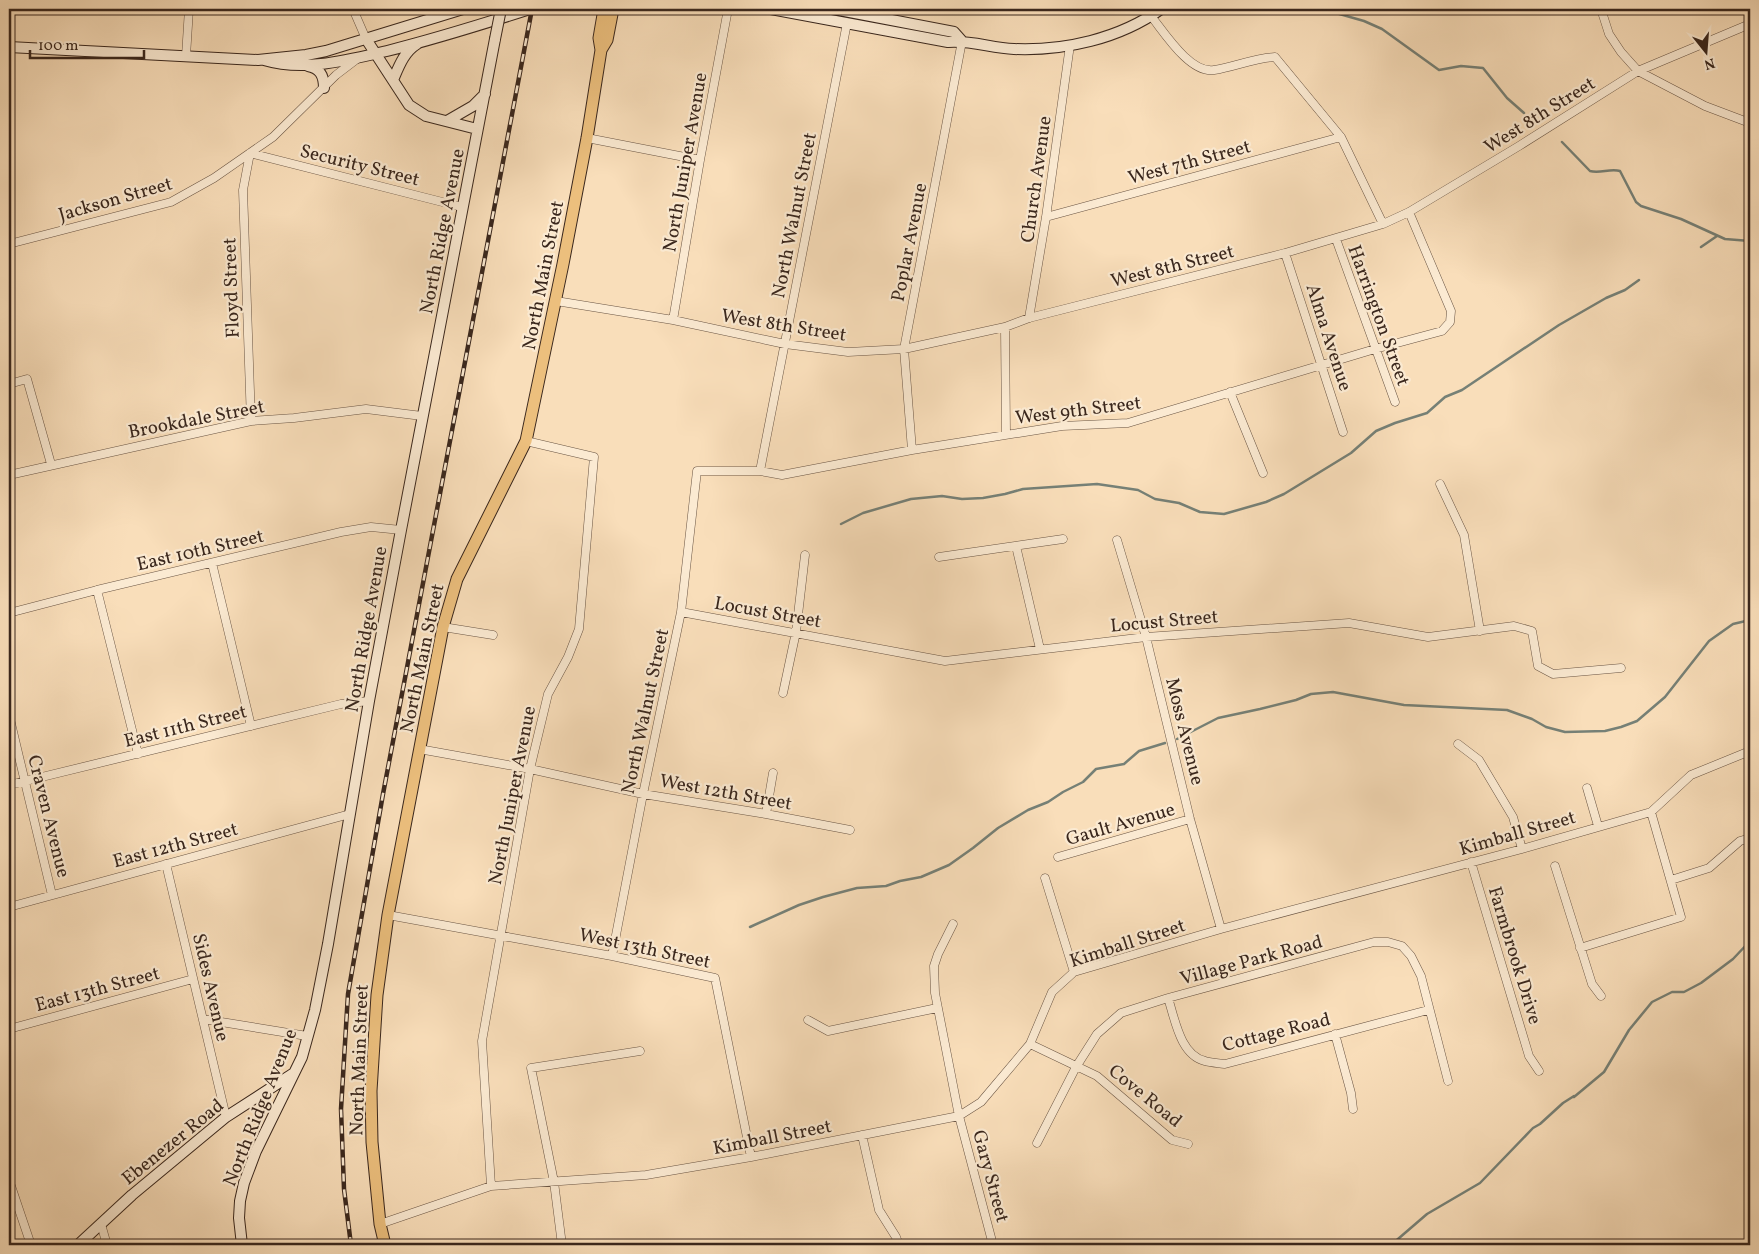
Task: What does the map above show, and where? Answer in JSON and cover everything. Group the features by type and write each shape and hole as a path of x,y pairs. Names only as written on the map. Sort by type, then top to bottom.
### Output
{"main road":[{"path":"601,50 599,38 604,9"},
{"name":"North Main Street","path":"385,1245 380,1224 372,1142 371,1091 377,995 388,915 443,627 457,579 526,440 556,301 587,138 601,50 607,40 612,9"}],"street":[{"path":"186,56 189,9"},
{"path":"353,9 366,39 409,105 426,116 478,129"},
{"path":"9,47 262,60 313,54 463,9"},
{"name":"North Ridge Avenue","path":"242,1245 239,1218 244,1183 264,1134 302,1057 315,1010 369,701 501,9"},
{"path":"262,60 280,65 340,62 424,41 530,9"},
{"name":"North Juniper Avenue","path":"674,320 700,160 728,9"},
{"path":"771,9 948,42 962,41 1012,49 1043,49 1070,45 1118,32 1161,9"},
{"path":"834,9 876,13 954,32 962,41"},
{"path":"1601,9 1609,34 1620,52 1638,71 1705,106 1750,123"},
{"path":"1151,16 1188,61 1200,68 1212,71 1264,58 1275,58 1341,137 1383,224"},
{"name":"North Walnut Street","path":"760,471 847,23"},
{"name":"West 8th Street","path":"556,301 674,320 785,344 848,352 904,349 1005,327 1030,318 1285,253 1383,224 1409,212 1638,71 1750,24"},
{"path":"393,80 402,60 410,49 424,41"},
{"name":"Poplar Avenue","path":"912,450 904,349 962,41"},
{"name":"Church Avenue","path":"1030,318 1070,45"},
{"name":"Jackson Street","path":"9,244 171,202 214,178 273,137 348,65 363,57"},
{"path":"304,65 314,67 320,72 323,77 324,88"},
{"path":"447,121 473,106 486,94"},
{"name":"West 7th Street","path":"1046,217 1341,137"},
{"path":"587,138 700,160"},
{"name":"Security Street","path":"250,153 462,207"},
{"name":"Floyd Street","path":"250,153 243,190 251,421"},
{"name":"West 9th Street","path":"697,471 760,471 782,475 1006,434 1062,426 1128,423 1375,348 1442,331 1450,322 1451,311 1409,212"},
{"name":"Harrington Street","path":"1336,239 1395,402"},
{"name":"Alma Avenue","path":"1285,253 1344,432"},
{"path":"1005,327 1006,434"},
{"path":"9,384 27,379 51,464"},
{"path":"1230,392 1263,473"},
{"name":"Brookdale Street","path":"9,475 51,464 251,421 366,409 422,416"},
{"name":"North Juniper Avenue","path":"491,1186 482,1041 530,769 548,694 568,657 579,629 594,456 526,440"},
{"name":"North Walnut Street","path":"612,956 680,612 697,471"},
{"path":"1440,484 1464,535 1480,631"},
{"name":"East 10th Street","path":"9,613 341,532 371,527 401,530"},
{"path":"939,557 1063,539"},
{"name":"Moss Avenue","path":"1117,540 1146,637 1190,820 1221,929"},
{"path":"1016,546 1040,649"},
{"path":"783,693 796,632 805,554"},
{"path":"212,563 251,726"},
{"path":"98,590 138,754"},
{"name":"Locust Street","path":"680,612 945,661 1146,637 1348,623 1428,637 1514,626 1532,631 1538,666 1553,674 1621,668"},
{"path":"443,627 494,636"},
{"name":"East 11th Street","path":"9,785 341,704 369,701"},
{"name":"Craven Avenue","path":"9,715 52,895"},
{"path":"1458,744 1479,760 1513,817 1522,849"},
{"name":"West 12th Street","path":"419,749 530,769 643,794 850,830"},
{"path":"1580,948 1681,917 1651,812 1691,775 1750,751"},
{"path":"766,814 773,773"},
{"path":"1587,788 1598,826"},
{"name":"Kimball Street","path":"380,1224 491,1186 646,1175 751,1157 959,1116 982,1102 1030,1044 1052,992 1074,972 1221,929 1522,849 1651,812"},
{"name":"East 12th Street","path":"9,907 350,814"},
{"name":"Gault Avenue","path":"1058,857 1190,820"},
{"path":"1671,880 1709,868 1740,841 1750,838"},
{"name":"Farmbrook Drive","path":"1471,862 1529,1056 1539,1071"},
{"name":"Sides Avenue","path":"166,864 226,1117"},
{"path":"1555,866 1592,984 1602,996"},
{"path":"1045,878 1074,972"},
{"name":"West 13th Street","path":"388,915 612,956 715,978 751,1157"},
{"name":"Gary Street","path":"953,924 934,966 937,1008 959,1116 993,1245"},
{"name":"Village Park Road","path":"1038,1143 1076,1067 1097,1034 1121,1013 1168,998 1374,942 1388,942 1402,946 1411,956 1420,976 1448,1081"},
{"name":"East 13th Street","path":"9,1029 193,979"},
{"name":"Cottage Road","path":"1168,998 1182,1041 1189,1051 1203,1061 1225,1064 1428,1010"},
{"path":"808,1020 828,1031 937,1008"},
{"path":"203,1019 307,1036"},
{"path":"1335,1034 1351,1093 1353,1109"},
{"name":"Cove Road","path":"1030,1044 1097,1076 1172,1140 1188,1144"},
{"path":"562,1245 554,1182 531,1068 640,1050"},
{"name":"Ebenezer Road","path":"78,1245 132,1195 226,1117 294,1072"},
{"path":"862,1135 879,1210 899,1245"},
{"path":"9,1180 31,1245"},
{"path":"101,1224 107,1245"}],"waterway":[{"path":"1322,9 1364,21 1382,29 1439,70 1461,66 1483,68 1507,98 1524,113"},
{"path":"1562,142 1590,171 1620,171 1636,202 1641,206 1681,219 1725,239 1750,241"},
{"path":"1701,247 1717,236"},
{"path":"841,524 863,513 911,499 942,496 962,499 983,498 1023,489 1097,484 1138,490 1155,499 1179,503 1200,512 1224,514 1266,502 1284,494 1351,453 1376,431 1427,413 1445,397 1462,390 1559,325 1606,298 1625,290 1639,280"},
{"path":"1177,739 1218,718 1296,700 1311,694 1333,692 1404,705 1507,710 1532,719 1546,727 1565,732 1605,731 1637,721 1665,697 1709,641 1733,624 1750,620"},
{"path":"750,927 799,905 823,897 857,888 886,886 921,877 949,865 998,828 1028,810 1048,802 1083,782 1096,769 1124,764 1139,751 1165,743"},
{"path":"1391,1245 1427,1214 1480,1183 1533,1128 1604,1072 1629,1030 1652,1002 1672,992 1684,992 1701,983 1733,959 1750,941"}],"railway":[{"path":"351,1245 344,1189 341,1109 348,994 383,794 532,9"}]}
